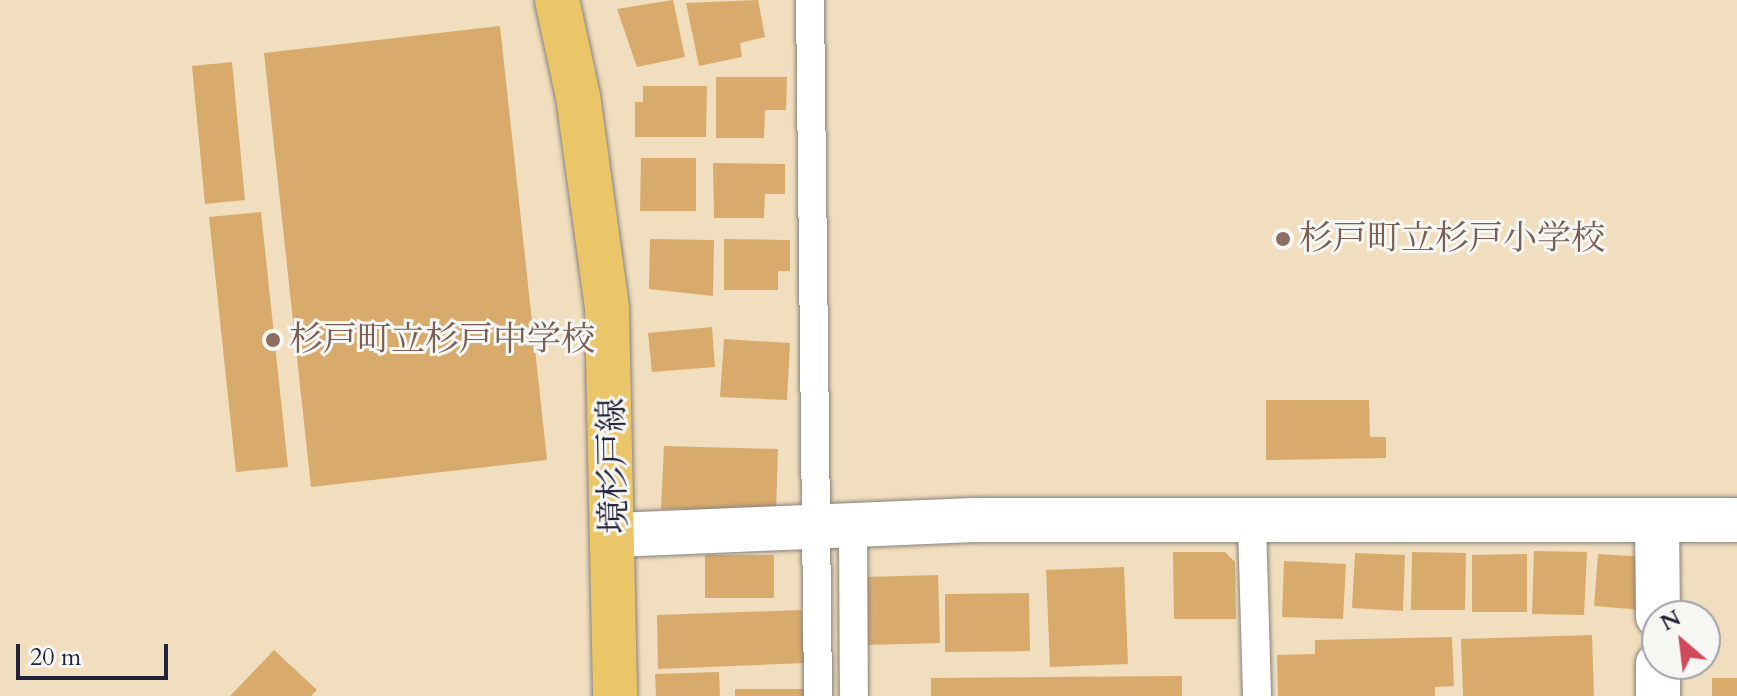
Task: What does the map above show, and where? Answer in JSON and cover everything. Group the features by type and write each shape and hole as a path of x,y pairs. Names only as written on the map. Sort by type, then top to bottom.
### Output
{"main road":[{"name":"境杉戸線","path":"557,0 578,96 607,309 615,696"}],"street":[{"path":"614,535 836,526 1737,520"},
{"path":"1657,521 1658,600"}],"lane":[{"path":"810,0 836,526 854,696"},
{"path":"1252,525 1257,696"},
{"path":"818,696 836,526"}],"building":[{"path":"673,0 685,57 637,67 617,9"},
{"path":"758,0 765,37 740,43 742,57 699,66 686,3"},
{"path":"500,26 547,460 311,487 264,53"},
{"path":"232,62 245,200 205,204 192,66"},
{"path":"716,77 787,77 786,110 765,110 764,138 716,138"},
{"path":"643,86 707,86 706,137 635,137 635,102 643,102"},
{"path":"641,158 696,158 696,211 640,211"},
{"path":"713,163 785,164 785,194 765,194 764,218 714,218"},
{"path":"261,212 288,467 236,472 209,217"},
{"path":"650,239 714,240 713,296 649,289"},
{"path":"724,239 790,240 790,271 778,271 778,290 724,290"},
{"path":"712,327 715,367 652,372 648,333"},
{"path":"724,339 790,343 787,400 720,397"},
{"path":"1266,400 1369,400 1370,437 1386,437 1386,458 1266,460"},
{"path":"664,446 778,449 776,512 661,509"},
{"path":"1534,551 1587,552 1584,615 1532,614"},
{"path":"1173,552 1225,552 1235,562 1236,619 1174,619"},
{"path":"1412,552 1466,553 1465,610 1411,610"},
{"path":"1355,553 1405,555 1403,611 1352,608"},
{"path":"1527,554 1527,612 1472,612 1472,555"},
{"path":"1598,554 1648,557 1641,610 1594,606"},
{"path":"705,555 774,555 774,598 705,598"},
{"path":"1284,561 1346,564 1343,619 1282,617"},
{"path":"1124,567 1128,664 1050,667 1046,570"},
{"path":"938,575 940,643 868,645 866,577"},
{"path":"1029,593 1030,651 945,652 945,594"},
{"path":"802,610 804,663 658,669 657,615"},
{"path":"1592,635 1594,696 1463,696 1461,639"},
{"path":"1452,637 1454,686 1435,687 1435,696 1278,696 1277,655 1315,654 1315,640"},
{"path":"274,650 317,690 311,696 230,696"},
{"path":"719,672 720,696 656,696 655,674"},
{"path":"1182,676 1182,696 931,696 931,678"},
{"path":"1737,678 1737,696 1712,696 1712,680"},
{"path":"735,689 806,689 806,696 735,696"}],"place":[{"name":"杉戸町立杉戸小学校","path":"1283,239"},
{"name":"杉戸町立杉戸中学校","path":"273,340"}]}
